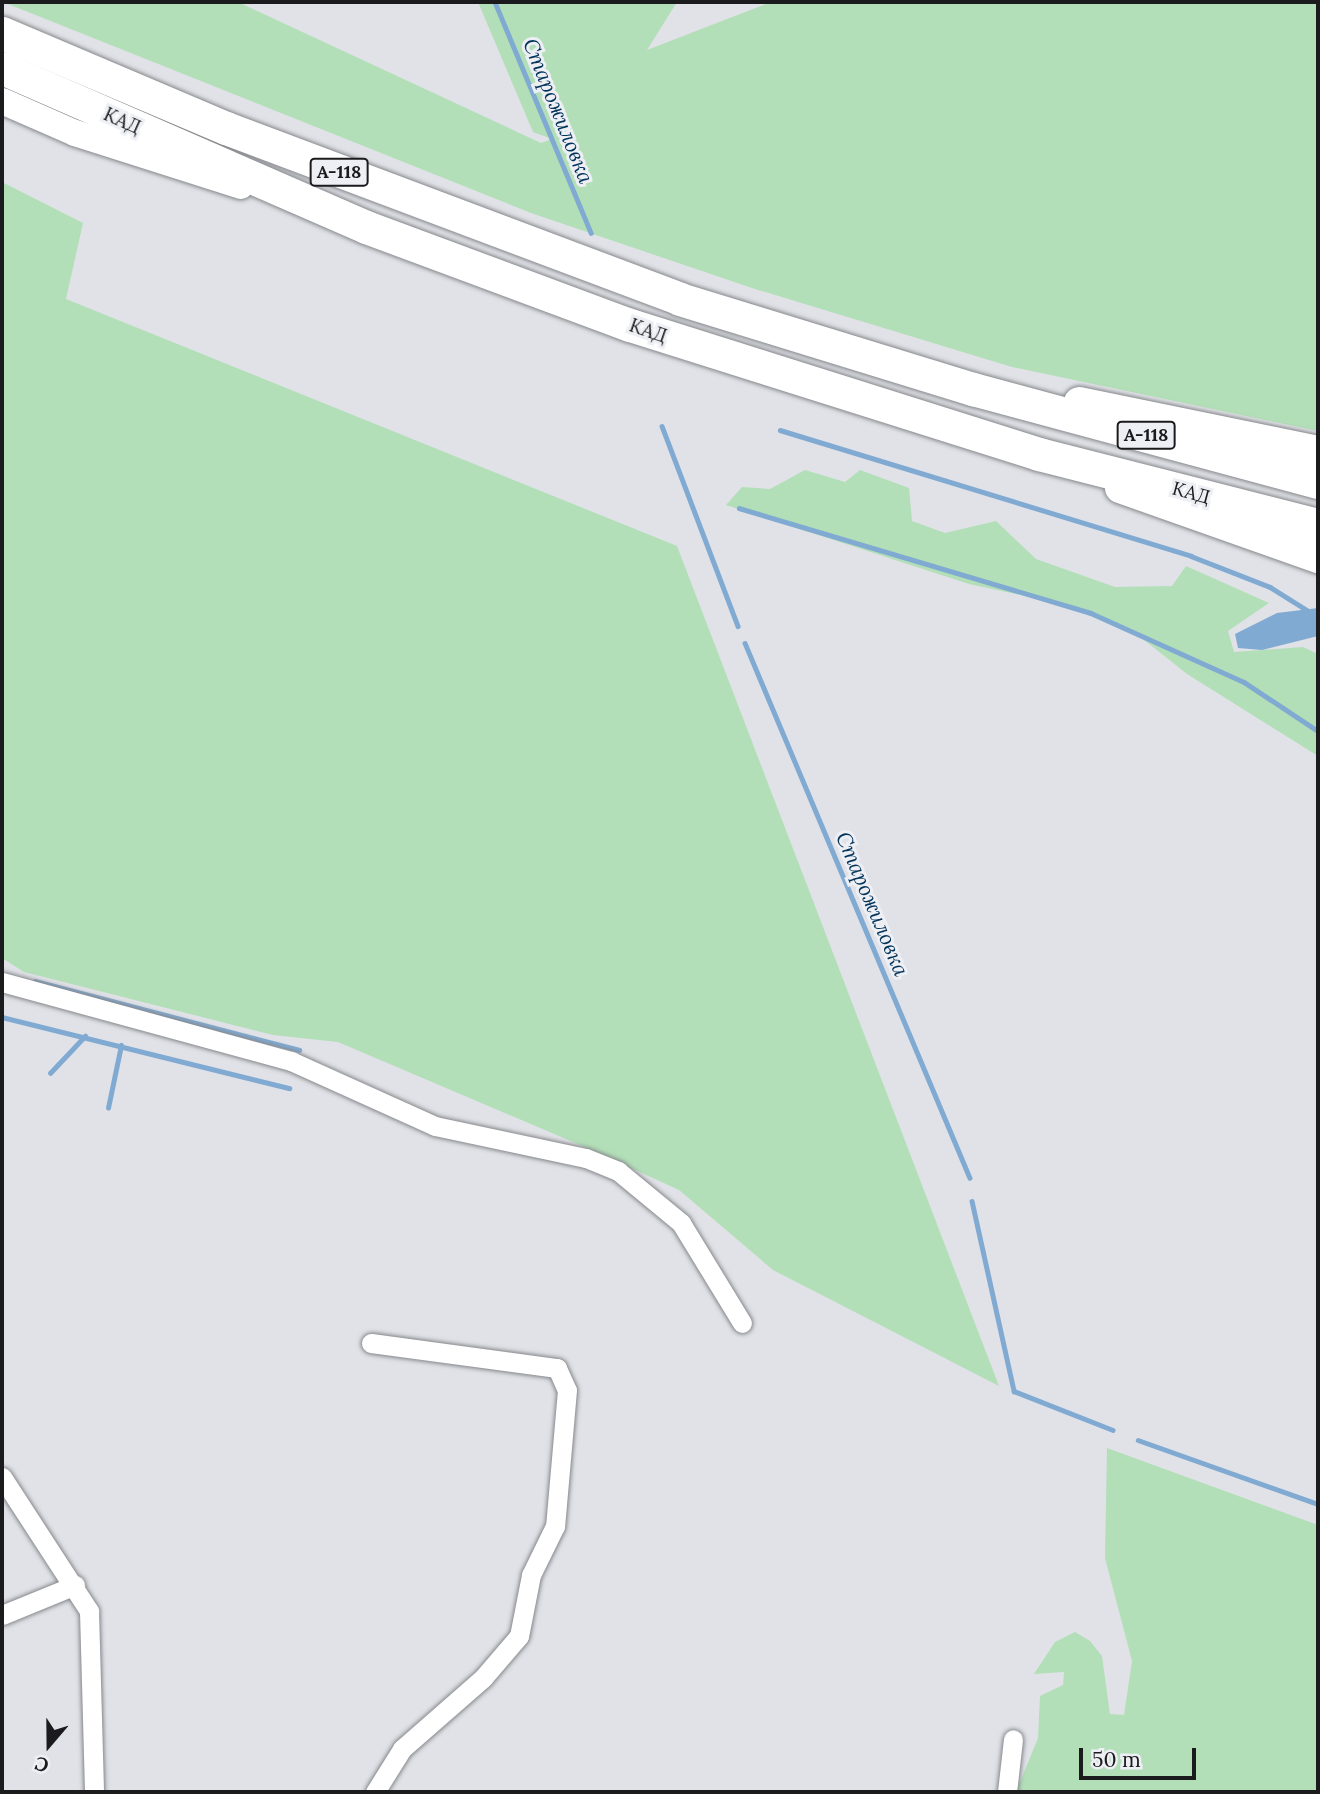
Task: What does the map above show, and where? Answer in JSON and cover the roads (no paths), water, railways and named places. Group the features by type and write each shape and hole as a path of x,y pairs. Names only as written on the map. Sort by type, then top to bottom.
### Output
{"highway":[{"name":"КАД","path":"2,33 226,128 587,267 973,388 1318,482"},
{"name":"КАД","path":"2,68 366,227 642,329 1040,454 1318,526"}],"main road":[{"path":"973,388 1088,404 1318,451"},
{"path":"1040,454 1318,558"}],"street":[{"path":"2,101 75,133 366,227"},
{"path":"2,982 292,1061 435,1126 586,1158 618,1171 681,1223 742,1323"},
{"path":"370,1343 557,1368 567,1390 555,1526 531,1575 519,1636 483,1678 402,1749 374,1792"},
{"path":"2,1477 89,1611 93,1656 94,1792"},
{"path":"2,1615 75,1586"},
{"path":"1007,1792 1013,1739"}],"water":[{"path":"1318,608 1318,636 1262,650 1238,648 1235,634 1277,613"}],"waterway":[{"name":"Старожиловка","path":"495,2 591,233"},
{"name":"Старожиловка","path":"662,426 738,626"},
{"path":"780,430 1191,556 1270,587 1318,617"},
{"path":"739,508 1091,613 1244,682 1318,731"},
{"name":"Старожиловка","path":"745,643 970,1178"},
{"path":"35,981 299,1050"},
{"path":"2,1017 289,1088"},
{"path":"50,1073 85,1036"},
{"path":"108,1108 121,1045"},
{"name":"Старожиловка","path":"972,1201 1014,1391 1113,1430"},
{"path":"1138,1440 1318,1504"}]}
